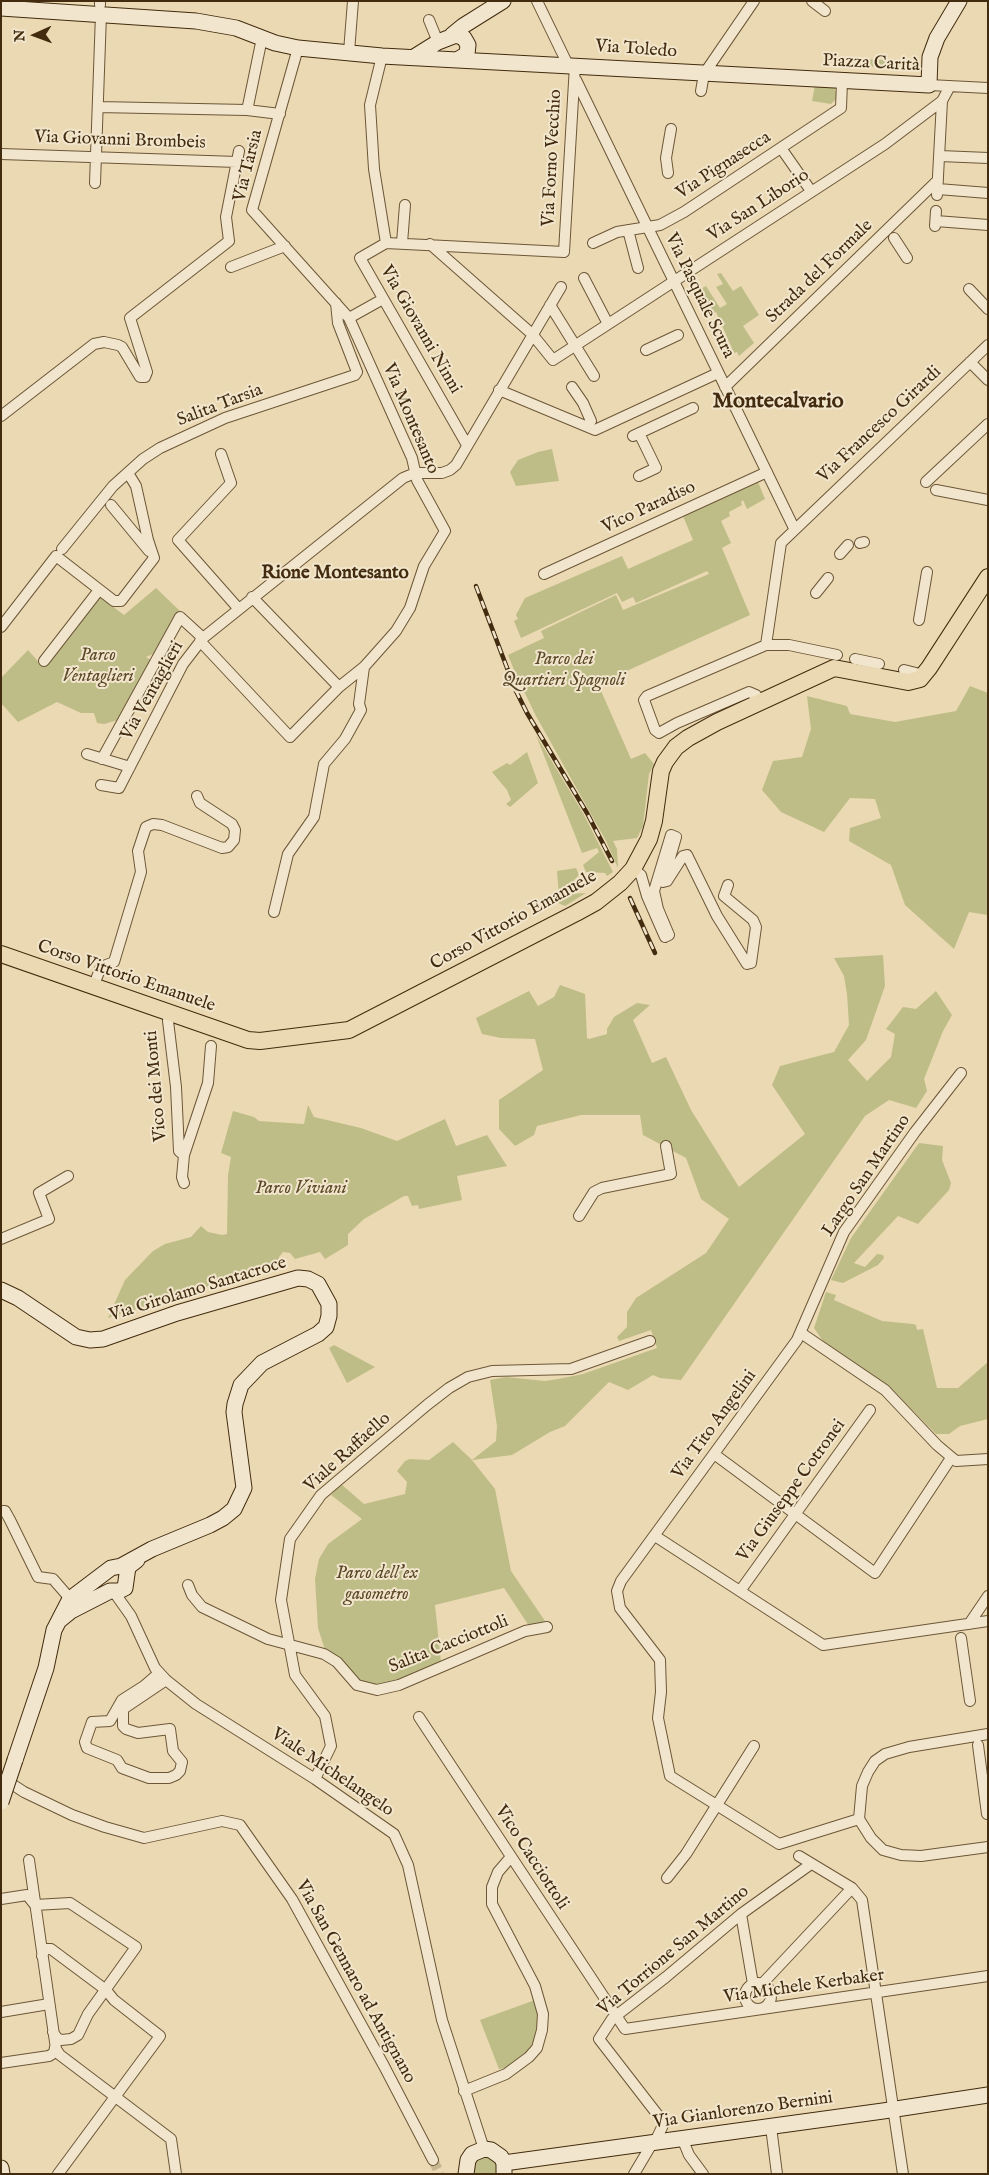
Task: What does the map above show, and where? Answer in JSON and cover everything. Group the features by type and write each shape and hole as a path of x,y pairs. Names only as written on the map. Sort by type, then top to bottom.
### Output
{"main road":[{"name":"Corso Vittorio Emanuele","path":"1,954 235,1036 260,1041 350,1030 576,913 609,893 633,869 649,839 654,821 661,771 669,755 688,738 717,722 834,668 917,682 930,667 988,577"}],"street":[{"path":"8,7 100,7 236,28 262,38 298,48 414,57 503,1"},
{"name":"Via Pasquale Scura","path":"537,1 572,69 794,528"},
{"path":"700,91 704,74 754,1"},
{"path":"812,1 825,11"},
{"path":"959,1 937,38 930,57 929,85 988,88"},
{"path":"349,52 353,6"},
{"path":"95,183 100,7"},
{"path":"429,20 446,38"},
{"path":"460,36 468,46 467,54 455,60 446,56 443,48 446,38 460,36"},
{"path":"248,106 262,38"},
{"name":"Via Tarsia","path":"298,48 252,210 349,318"},
{"path":"382,56 370,105 374,169 386,243 430,244 532,334"},
{"name":"Via Toledo","path":"414,57 572,69 812,80"},
{"name":"Via Forno Vecchio","path":"430,244 564,252 572,69"},
{"name":"Piazza Carità","path":"812,80 929,85"},
{"name":"Via Pignasecca","path":"593,243 612,234 660,225 677,216 841,108 842,82"},
{"name":"Via San Liborio","path":"532,334 553,360 810,191 885,144 942,101 950,86"},
{"path":"942,101 938,188 988,193"},
{"path":"98,107 247,110 280,114"},
{"path":"668,174 666,158 671,129"},
{"path":"781,148 810,191"},
{"name":"Via Giovanni Brombeis","path":"1,154 96,157 238,157 226,217 229,241 130,318 147,372 145,377 140,376 122,348 118,345 104,342 94,344 1,416"},
{"path":"940,156 988,158"},
{"name":"Strada del Formale","path":"725,387 938,188"},
{"path":"402,243 405,205"},
{"path":"936,220 988,225"},
{"path":"628,230 638,268"},
{"path":"894,238 906,258"},
{"name":"Via Giovanni Ninni","path":"386,243 360,258 469,442"},
{"path":"231,267 285,246"},
{"path":"584,278 608,324"},
{"path":"415,473 437,474 450,470 456,465 561,287"},
{"path":"969,290 988,309"},
{"path":"349,318 383,298"},
{"name":"Salita Tarsia","path":"1,627 59,552 107,501 128,473 160,448 225,418 355,375 357,372 338,323 336,304"},
{"path":"550,305 594,376"},
{"name":"Via Montesanto","path":"349,318 412,458 417,480 445,532 424,566 410,608 396,631 364,667"},
{"path":"646,350 678,335"},
{"name":"Via Francesco Girardi","path":"766,645 781,543 794,528 988,345"},
{"path":"970,362 988,380"},
{"path":"500,390 595,430 718,373"},
{"path":"572,386 583,402 591,421"},
{"path":"639,476 656,468 636,434 693,408"},
{"path":"926,482 988,424"},
{"path":"221,454 230,483 178,540 238,608"},
{"name":"Vico Paradiso","path":"544,574 767,472"},
{"path":"59,552 114,602 121,601 154,561 136,486 128,473"},
{"name":"Via Ventaglieri","path":"101,785 119,788 183,664 201,640 238,608 403,478 415,473"},
{"path":"944,499 936,490 988,500"},
{"path":"107,501 154,557"},
{"path":"840,554 848,545"},
{"path":"919,620 926,572"},
{"path":"816,593 828,578"},
{"path":"44,661 99,590"},
{"path":"252,597 340,686"},
{"path":"102,759 180,617 290,737 340,686 364,667"},
{"path":"760,702 756,695 749,692 677,723 659,733 655,730 644,700 647,696 766,645 789,645 837,654"},
{"path":"855,658 880,664"},
{"path":"274,912 288,854 314,817 324,764 345,739 361,710 364,667"},
{"path":"904,670 916,673"},
{"path":"87,754 130,767"},
{"path":"93,987 102,966 114,962 140,872 137,854 146,827 153,824 162,825 222,848 228,847 234,840 235,830 232,824 200,802 197,796"},
{"path":"633,869 641,874 647,896 665,937 669,935 658,909 654,891 671,835 676,837 663,882 667,881 683,856 687,855 717,916 747,964 752,963 753,939 756,927 753,920 724,896 728,885"},
{"name":"Vico dei Monti","path":"172,1014 168,1021 176,1087 178,1150 184,1155"},
{"path":"184,1183 182,1177 184,1155 208,1083 211,1046"},
{"name":"Largo San Martino","path":"801,1333 844,1232 915,1132 961,1073"},
{"path":"579,1216 594,1192 602,1188 671,1174 666,1146"},
{"path":"1,1239 49,1220 39,1193 68,1176"},
{"name":"Via Girolamo Santacroce","path":"1,1290 18,1298 76,1337 90,1340 103,1339 155,1320 298,1278 308,1279 318,1284 329,1304 329,1316 326,1327 318,1334 262,1363 241,1385 234,1412 244,1488 234,1509 223,1518 149,1551 116,1581"},
{"path":"801,1333 885,1390 951,1458 956,1461 988,1459"},
{"name":"Via Tito Angelini","path":"801,1333 621,1581 617,1591 617,1599 620,1608 660,1660 661,1692 658,1718 670,1776 779,1844 859,1818"},
{"name":"Viale Raffaello","path":"315,1779 331,1746 325,1716 295,1675 281,1600 290,1539 321,1495 427,1405 468,1377 492,1370 555,1371 571,1369 650,1341"},
{"name":"Via Giuseppe Cotronei","path":"740,1591 870,1410"},
{"path":"714,1454 875,1573 951,1458"},
{"path":"1,1511 5,1511 38,1577 53,1580 74,1603"},
{"path":"655,1536 823,1645 988,1621"},
{"path":"1,1802 46,1668 58,1621 74,1603 116,1581"},
{"name":"Viale Michelangelo","path":"116,1581 131,1616 162,1676 196,1704 315,1779 394,1834 408,1864 442,2020 484,2149"},
{"name":"Salita Cacciottoli","path":"188,1586 192,1595 202,1607 268,1639 324,1654 338,1662 358,1685 377,1690 399,1685 525,1631 547,1627"},
{"path":"969,1624 988,1596"},
{"path":"961,1638 970,1701"},
{"path":"162,1676 123,1708 123,1726 138,1733 170,1729 173,1751 182,1762 180,1771 176,1775 169,1778 149,1778 122,1768 116,1760 87,1748 85,1742 92,1722 110,1721 122,1700 162,1676"},
{"name":"Vico Cacciottoli","path":"418,1717 625,2029"},
{"path":"988,1734 910,1746 885,1754 875,1761 862,1786 859,1818 871,1838 883,1850 901,1855 921,1856 988,1847"},
{"path":"978,1745 987,1814"},
{"path":"667,1878 686,1854 754,1746"},
{"name":"Via San Gennaro ad Antignano","path":"1,1777 24,1792 72,1814 105,1827 144,1838 222,1821 240,1825 292,1899 384,2066 433,2160"},
{"path":"798,1856 852,1888 862,1900 903,2174"},
{"path":"464,2091 506,2074 529,2058 537,2048 542,2030 543,2014 535,1986 492,1904 492,1887 498,1872 510,1858"},
{"path":"1,2063 49,2056 54,2053 55,2047 29,1860"},
{"name":"Via Torrione San Martino","path":"654,2142 664,2123 599,2039 616,2016 740,1914 811,1864"},
{"path":"758,1984 769,1989 771,1997 769,2004 759,2009 749,2005 745,1998 747,1990 758,1984 852,1888"},
{"path":"1,1899 27,1895 35,1905"},
{"path":"35,1905 70,1903 136,1947 88,2014 78,2035 71,2039 61,2040 53,2032"},
{"path":"740,1914 758,1984"},
{"path":"42,1956 45,1949 51,1949 106,1990 114,2000 160,2036 58,2174"},
{"name":"Via Michele Kerbaker","path":"625,2029 988,1976"},
{"path":"1,2012 49,2004"},
{"path":"55,2047 60,2055 171,2139 176,2174"},
{"name":"Via Gianlorenzo Bernini","path":"504,2168 654,2142 893,2110 988,2095"},
{"path":"770,2126 777,2174"},
{"path":"682,2138 689,2155 703,2174"},
{"path":"634,2174 654,2142"},
{"path":"463,2173 472,2154 484,2149 497,2153 504,2168"},
{"path":"1,2168 2,2174"}],"green space":[{"path":"864,59 900,61 899,68 863,66"},
{"path":"815,85 834,87 838,97 831,104 812,101"},
{"path":"721,273 733,291 741,286 759,315 743,326 754,343 739,356 737,352 734,353 716,312 709,316 694,293 706,286 720,308 727,304 716,287 723,284 717,274"},
{"path":"552,449 559,481 516,486 510,472 518,460"},
{"name":"Parco dei Quartieri Spagnoli","path":"758,482 765,499 747,509 743,500 741,502 742,505 729,512 730,516 721,521 731,543 722,548 750,615 598,684 631,759 645,753 654,764 649,774 643,826 637,838 613,841 617,849 618,868 606,841 536,716 508,655 544,638 541,631 616,595 623,610 709,574 707,571 636,603 633,597 622,602 617,593 521,638 514,621 518,619 516,615 525,598 622,556 628,569 693,540 683,516"},
{"name":"Parco Ventaglieri","path":"156,588 180,611 168,627 155,653 146,657 151,660 118,720 104,724 97,723 94,713 81,713 57,702 18,722 1,703 1,678 28,650 43,667 99,596 124,615"},
{"path":"970,686 988,693 988,915 969,912 954,949 905,905 891,865 849,841 850,828 881,818 875,799 850,798 824,832 781,812 762,790 773,761 802,757 811,729 807,696 847,706 850,714 895,722 956,711"},
{"path":"536,735 583,813 613,872 607,876 605,873 586,872 583,865 599,852 597,848 582,853"},
{"path":"527,752 538,783 510,807 506,804 511,800 507,790 492,772 507,763 510,765"},
{"path":"576,868 579,875 565,889 569,894 586,893 565,906 554,901 559,896 557,871"},
{"path":"883,955 885,986 866,1040 848,1060 867,1081 891,1057 895,1034 886,1029 903,1007 916,1009 936,991 952,1015 943,1031 924,1079 927,1091 916,1108 889,1100 865,1116 681,1380 660,1378 653,1375 628,1390 609,1382 565,1426 550,1432 512,1455 472,1460 496,1441 497,1426 490,1380 506,1377 545,1381 558,1379 583,1374 657,1348 651,1330 619,1341 617,1337 627,1327 627,1312 636,1298 706,1253 729,1219 701,1199 686,1158 643,1135 640,1115 581,1115 537,1126 534,1135 515,1146 499,1129 499,1100 543,1070 535,1039 501,1038 482,1034 476,1018 529,991 538,1006 554,997 560,985 585,994 587,1038 589,1039 607,1034 607,1029 614,1017 637,1003 650,1005 633,1020 652,1063 666,1057 691,1110 739,1187 805,1134 772,1085 780,1066 834,1052 849,1025 844,976 834,958"},
{"name":"Parco Viviani","path":"308,1105 314,1117 361,1128 397,1141 445,1119 456,1146 487,1135 507,1166 457,1176 462,1200 419,1209 418,1205 412,1206 408,1196 404,1196 364,1219 348,1234 348,1245 325,1259 320,1252 295,1259 290,1253 283,1252 279,1257 279,1264 108,1318 125,1280 153,1251 165,1244 191,1237 201,1226 208,1232 222,1235 227,1234 228,1175 231,1157 221,1153 233,1111 254,1117 259,1121 304,1124"},
{"path":"919,1143 943,1146 942,1160 951,1183 949,1190 918,1224 898,1216 854,1263 865,1267 877,1254 883,1255 884,1258 878,1265 843,1283 831,1280 851,1238"},
{"path":"826,1292 836,1295 834,1300 882,1321 913,1324 916,1325 917,1330 923,1329 937,1388 958,1388 988,1362 988,1419 960,1426 949,1434 936,1434 895,1393 825,1344 814,1328"},
{"path":"334,1345 375,1367 347,1383 329,1348"},
{"name":"Parco dell’ex gasometro","path":"453,1442 472,1460 495,1489 511,1571 545,1621 529,1626 504,1588 435,1605 441,1662 397,1680 374,1686 359,1682 325,1650 318,1628 315,1579 319,1559 328,1544 362,1519 331,1495 341,1484 364,1504 405,1494 407,1482 397,1471 405,1461 410,1459 429,1460"},
{"path":"535,2000 538,2022 533,2047 505,2068 499,2069 480,2020"},
{"path":"475,2156 496,2157 500,2174 470,2174"}],"tunnel":[{"path":"433,2160 440,2174"}],"railway":[{"path":"476,586 515,689 527,713 587,813 612,861"},
{"path":"630,898 655,953"}],"district":[{"name":"Montecalvario","path":"778,402"},
{"name":"Rione Montesanto","path":"335,574"}]}
